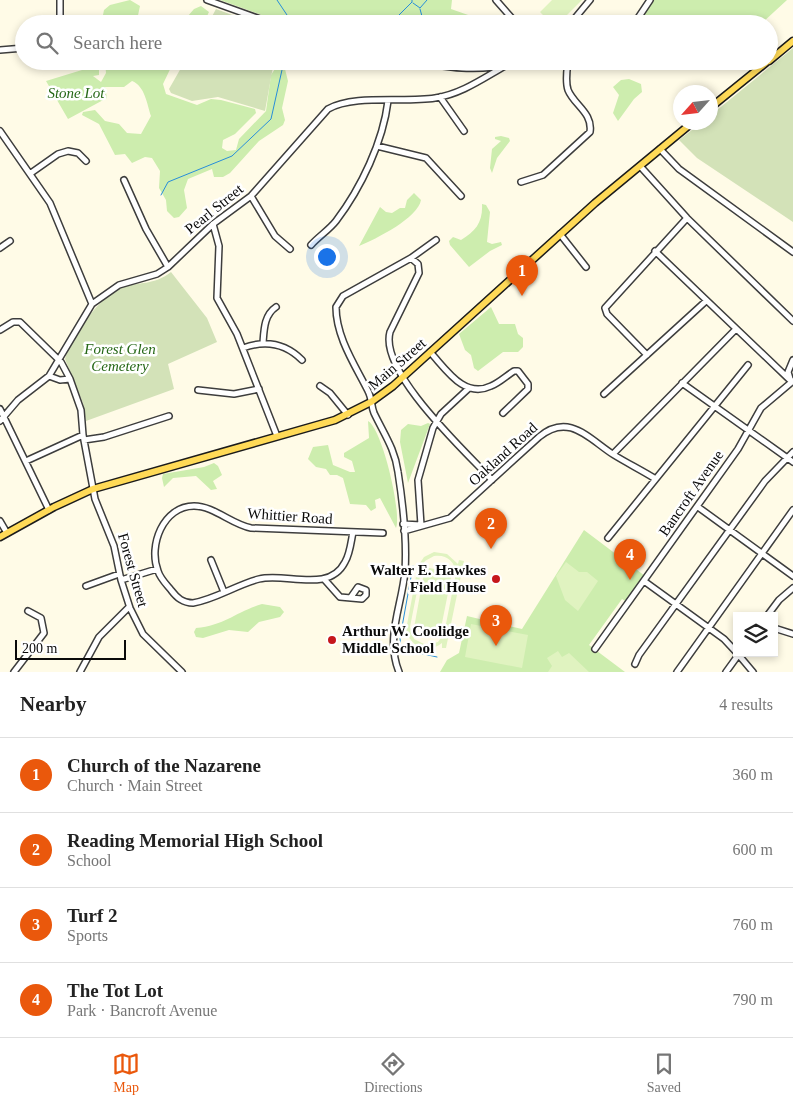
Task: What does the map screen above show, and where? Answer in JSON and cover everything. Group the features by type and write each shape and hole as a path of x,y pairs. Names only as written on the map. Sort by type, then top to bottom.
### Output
{"main road":[{"path":"778,53 793,41"},
{"path":"718,101 753,70"},
{"name":"Main Street","path":"0,537 49,510 93,489 348,415 372,402 402,378 560,234 683,130"}],"street":[{"path":"60,0 60,15"},
{"path":"207,0 249,15"},
{"path":"496,0 509,15"},
{"path":"578,15 590,0"},
{"path":"640,15 650,0"},
{"path":"0,50 15,49"},
{"name":"Pearl Street","path":"0,421 18,400 49,376 92,304 120,284 151,276 168,267 213,224 251,196 271,171 293,151 329,108 352,102 388,102 440,97 466,88 498,70"},
{"path":"521,182 543,175 576,147 590,132 588,117 569,91 568,70"},
{"path":"440,97 464,131"},
{"path":"311,245 338,218 378,146 388,102"},
{"path":"0,131 31,173 59,220 92,304"},
{"path":"378,146 426,158 461,196"},
{"path":"660,149 679,169 793,252"},
{"path":"31,173 63,152 77,152 86,161"},
{"path":"640,166 687,218 793,321"},
{"path":"124,180 146,229 168,267"},
{"path":"251,196 274,236 290,250"},
{"path":"647,355 605,309 655,251 687,218"},
{"path":"213,224 219,246 216,296 243,348 277,436"},
{"path":"560,234 586,267"},
{"path":"399,672 394,656 393,636 405,574 404,531 394,453 387,435 374,412 369,393 348,352 336,314 337,303 352,290 411,258 436,240"},
{"path":"0,248 10,242"},
{"path":"655,251 735,330 792,382"},
{"path":"411,258 418,266 418,278 389,338 392,355 402,378 437,420 492,480"},
{"path":"604,394 706,301"},
{"path":"263,343 266,321 269,313 276,307"},
{"name":"Forest Street","path":"0,330 13,322 20,322 59,360 70,380 81,407 83,438 93,489 114,546 120,577 129,607 142,634 182,672"},
{"path":"613,454 735,330"},
{"path":"243,348 263,343 285,348 302,360"},
{"path":"430,352 455,379 468,389"},
{"path":"792,382 788,373 793,360"},
{"path":"608,538 654,478 748,366"},
{"path":"421,525 418,476 437,420 468,389 489,387 514,370 518,371 528,387 503,413"},
{"path":"49,376 60,380 70,380"},
{"name":"Bancroft Avenue","path":"595,649 738,449 747,430 763,405 792,382"},
{"path":"682,383 793,462"},
{"path":"320,386 330,393 348,415"},
{"path":"198,390 228,395 259,388"},
{"path":"0,409 49,510"},
{"path":"26,461 83,438 104,437 169,416"},
{"name":"Oakland Road","path":"404,531 448,519 543,434 556,427 578,430 613,454 654,478"},
{"path":"635,664 765,480 793,452"},
{"name":"Whittier Road","path":"157,570 157,541 161,526 172,514 187,507 203,508 236,524 251,528 383,533"},
{"path":"698,507 793,576"},
{"path":"677,672 793,510"},
{"name":"Oakland Road","path":"402,511 414,523"},
{"path":"0,521 7,533"},
{"name":"Oakland Road","path":"403,524 414,523 421,525"},
{"path":"86,586 157,570 176,596 186,603 199,602 263,578 324,579 336,573 344,564 353,532"},
{"path":"211,560 224,592"},
{"path":"324,579 336,594 342,597 351,597"},
{"path":"644,581 727,641 733,648"},
{"path":"770,612 779,600 793,588"},
{"path":"80,672 96,642 123,611 129,607"},
{"path":"14,672 44,633 41,618 28,611"},
{"path":"778,629 793,634"},
{"path":"726,672 735,657"},
{"path":"741,657 753,672"}],"green space":[{"path":"130,0 140,6 138,15 103,15 104,10 110,5"},
{"path":"220,0 452,0 451,9 468,15 261,15"},
{"path":"552,0 582,0 567,15 543,15 540,12"},
{"path":"654,0 787,0 771,15 644,15"},
{"path":"201,6 209,12 208,15 189,15 194,9"},
{"path":"216,9 232,15 213,15"},
{"path":"793,48 793,222 697,158 679,140 692,130 718,130 718,109 766,70 778,70 778,60"},
{"name":"Stone Lot","path":"82,70 99,70 99,75 93,76 101,82 106,70 170,70 163,84 166,94 197,105 211,99 255,109 256,113 235,134 223,140 222,148 227,151 236,150 239,139 266,111 271,75 274,70 285,70 288,81 282,108 285,120 283,125 259,141 230,173 223,177 214,177 212,169 188,179 184,190 187,208 179,217 174,218 167,211 166,200 159,188 160,171 152,158 145,157 132,163 125,154 115,155 99,124 82,115 83,112 95,110 105,121 119,124 127,133 141,134 151,116 140,87 132,81 124,87 105,87 107,98 68,119 46,81"},
{"path":"180,70 272,70 265,111 218,97 192,101 171,93 169,89"},
{"path":"629,79 641,84 642,92 634,99 618,121 613,113 619,95 613,87 621,80"},
{"path":"495,137 509,138 510,141 497,158 492,173 490,168 492,149 501,141 495,139"},
{"path":"414,193 421,200 418,207 405,221 359,246 380,207 386,212 392,213 400,208 405,208 407,200"},
{"path":"482,204 486,205 490,212 487,242 492,244 501,242 502,245 490,251 469,267 450,245 449,241 453,237 461,240 471,233 480,221"},
{"name":"Forest Glen Cemetery","path":"171,272 207,318 217,342 168,364 174,389 86,421 83,403 65,359 73,340 95,309 113,293 121,288 158,279"},
{"path":"491,307 499,324 515,324 518,334 523,338 523,347 518,352 503,352 478,371 474,368 471,355 465,350 459,334"},
{"path":"368,421 379,439 390,472 396,506 396,528 380,498 375,500 376,508 371,511 366,505 350,504 343,478 337,475 330,475 326,469 316,467 308,459 313,447 328,445 333,465 350,472 355,472 352,461 344,457 344,453 369,438"},
{"path":"408,424 421,426 430,424 408,483 400,442 401,430"},
{"path":"214,463 218,466 222,475 213,481 217,489 211,490 196,476 173,478 164,487 163,474 204,467"},
{"path":"584,530 645,576 627,602 622,599 589,645 625,672 440,672 447,660 459,653 467,616 522,629"},
{"path":"434,552 447,554 458,564 459,560 464,561 446,648 442,648 442,643 431,648 416,645 408,636 406,630 418,566 424,557","holes":["438,556 449,559 454,565 456,573 444,634 438,642 426,645 414,639 410,627 422,566 425,561"]},
{"path":"566,562 579,572 587,572 598,581 578,611 565,600 556,576"},
{"path":"425,567 452,573 440,633 414,628"},
{"path":"262,604 280,607 284,612 280,617 259,622 248,632 229,630 203,638 196,637 194,632 196,628 215,624"},
{"path":"471,624 528,635 522,668 465,657"},
{"path":"558,651 562,657 569,653 589,672 548,672 552,666 547,658"}],"waterway":[{"path":"277,0 287,15"},
{"path":"399,15 412,0"},
{"path":"413,3 420,8 427,0"},
{"path":"420,9 422,15"},
{"path":"161,195 168,182 232,156 271,119 282,70"},
{"path":"413,566 400,638 401,649 437,657"}],"place":[{"name":"Church of the Nazarene","path":"522,296"},
{"name":"Reading Memorial High School","path":"491,549"},
{"name":"Walter E. Hawkes Field House","path":"496,579"},
{"name":"The Tot Lot","path":"630,580"},
{"name":"Arthur W. Coolidge Middle School","path":"332,640"},
{"name":"Turf 2","path":"496,646"}]}
